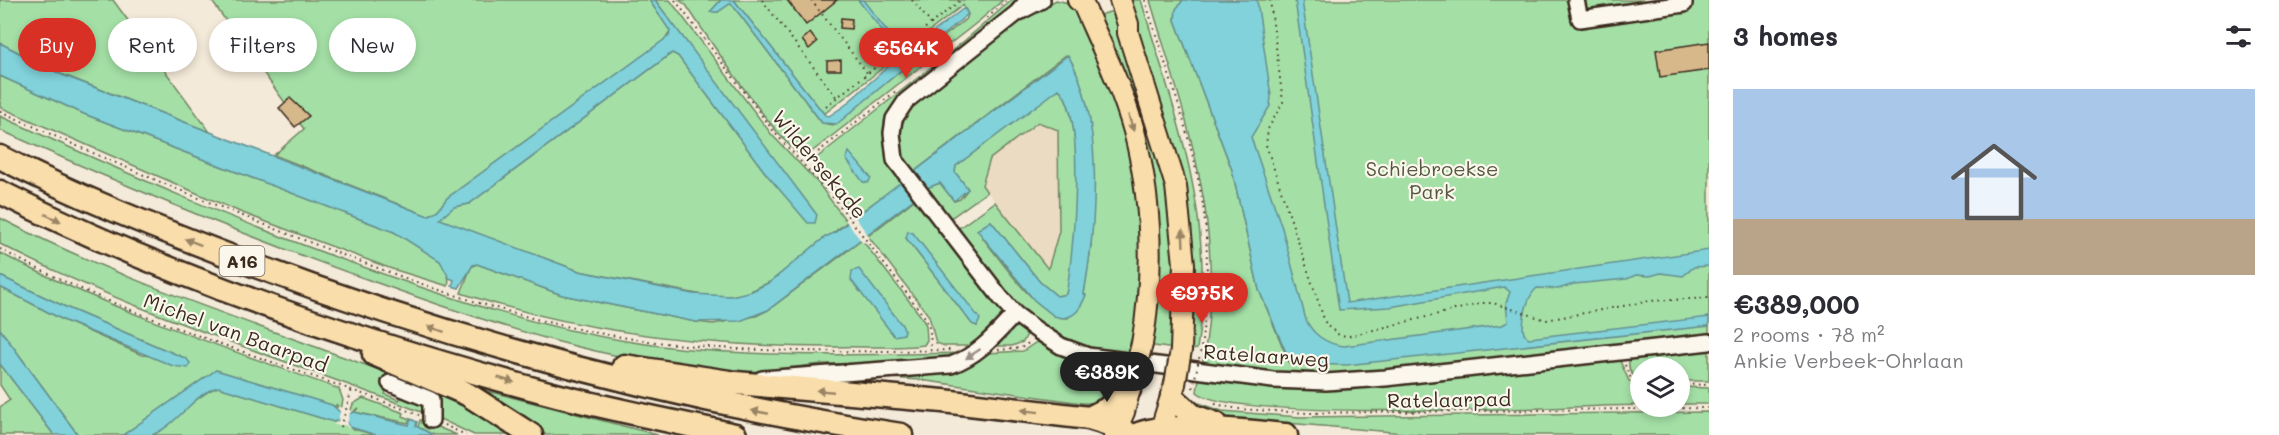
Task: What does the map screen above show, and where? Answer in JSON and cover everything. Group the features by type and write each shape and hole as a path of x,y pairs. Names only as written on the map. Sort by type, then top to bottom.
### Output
{"highway":[{"name":"A16","path":"0,157 170,233 317,289 492,346 709,401 901,435"},
{"name":"A16","path":"0,192 118,246 270,306 545,392 735,435"},
{"name":"A16","path":"270,306 327,337 466,394 531,435"},
{"name":"A16","path":"492,346 736,383 943,401 1089,418 1124,433"},
{"path":"1089,418 1107,409 1131,384"},
{"path":"1180,390 1193,416 1240,430"},
{"path":"1124,433 1146,430 1160,432 1240,430 1286,435"}],"main road":[{"path":"1078,0 1083,4 1134,130 1147,197 1149,294 1142,344 1131,384 1124,433"},
{"path":"1091,0 1102,30 1110,69"},
{"path":"1113,0 1122,27 1128,33"},
{"path":"1120,0 1128,24 1128,33 1176,186 1184,264 1191,350 1180,390 1160,432"}],"street":[{"name":"Ratelaarweg","path":"1017,13 1028,0"},
{"name":"Ratelaarweg","path":"1042,0 1017,13 906,100 899,109 891,134 895,160 1015,314 1061,346 1088,356 1273,380 1363,380 1709,342"},
{"path":"1576,0 1580,19 1684,4 1684,0"},
{"path":"736,383 785,375 890,371 951,365 981,350 1015,314"},
{"path":"390,383 431,400 431,420"}],"path":[{"name":"Wildersekade","path":"0,111 118,165 238,215 390,273 536,320 636,339 710,348 754,351 931,350 930,329 924,316 848,216 775,133 675,0"},
{"path":"762,0 837,98"},
{"path":"811,0 868,74"},
{"path":"912,0 932,25"},
{"path":"826,106 932,25 960,0"},
{"path":"1145,0 1189,146 1202,199 1207,257 1191,350 1180,390"},
{"path":"1270,0 1283,102 1268,129 1266,145 1326,325 1339,335 1349,336 1483,303 1493,303 1546,320 1567,318 1650,301 1709,298"},
{"name":"Michel van Baarpad","path":"0,249 51,274 155,317 352,389 466,435"},
{"path":"1622,352 1630,376"},
{"path":"1690,384 1709,385"},
{"path":"341,427 352,389"},
{"name":"Ratelaarpad","path":"1212,403 1238,409 1307,413 1709,408"}],"shaded area":[{"path":"1038,122 1058,131 1059,231 1048,270 982,185 990,159"}],"green space":[{"path":"0,0 113,0 126,18 108,18 108,72 166,72 210,132 57,72 96,72 96,18 18,18 18,52 0,43"},
{"path":"211,0 649,0 671,31 663,41 447,198 438,210 428,216 274,155 304,129 263,72 317,72 317,18 224,18"},
{"path":"655,0 670,0 772,135 818,183 847,222 770,282 741,295 713,297 579,271 439,219 453,207 469,204 672,53 678,56 767,175 795,190"},
{"path":"679,0 721,0 711,11 718,12 731,3 822,123 833,125 967,18 968,14 963,5 824,114 734,0 1003,0 805,157 780,135 762,113 686,5"},
{"path":"1012,0 1019,0 893,112 906,184 904,186 901,183 854,217 814,170 814,160"},
{"path":"1056,0 1073,4 1112,87 1130,148 1143,222 1137,320 1126,356 1068,342 1034,322 993,280 957,233 959,228 995,202 1048,269 1059,231 1058,130 1038,122 990,159 982,185 987,192 952,217 946,218 922,187 924,185 927,188 940,183 954,201 960,199 968,189 955,172 956,166 1055,90 1061,90 1069,108 1076,160 1075,220 1067,294 1057,296 1040,282 991,221 982,237 1033,299 1057,316 1068,318 1084,294 1091,246 1093,186 1087,110 1069,57 1066,55 915,171 917,176 915,178 901,152 900,127 908,108 999,35"},
{"path":"1125,0 1141,0 1180,129 1190,172 1198,214 1202,257 1202,302 1197,349 1190,350 1192,300"},
{"name":"Schiebroekse Park","path":"1150,0 1183,0 1176,10 1175,20 1232,170 1259,290 1289,362 1293,365 1320,365 1186,0 1709,0 1709,336 1388,371 1316,374 1202,366 1209,317 1210,270 1207,225 1190,136"},
{"path":"1113,11 1132,64 1176,221 1174,349 1148,345 1152,315 1124,83 1100,15"},
{"path":"0,76 84,114 394,232 439,260 445,268 448,286 392,269 240,212 0,107"},
{"path":"0,116 137,177 275,234 434,292 531,321 632,342 715,351 798,355 965,353 962,357 858,369 858,364 818,364 762,371 731,372 687,368 599,352 470,315 239,231 0,130"},
{"path":"913,193 1003,310 1002,323 980,346 945,346 936,343 929,316 868,236 914,200 911,195","holes":["912,232 979,319 977,326 972,324 906,238"]},
{"path":"0,218 76,255 154,287 392,374 443,395 517,435 474,435 440,419 433,398 389,379 385,394 399,400 405,393 424,401 428,410 424,413 209,334 103,292 0,244"},
{"path":"862,240 926,325 927,340 924,345 785,346 644,335 552,318 461,293 471,267 477,264 562,295 713,324 756,316 768,310"},
{"path":"0,253 125,310 339,389 343,400 341,410 336,404 337,407 216,370 123,435 78,435 0,329 0,287 65,321 142,355 187,359 0,276"},
{"path":"1020,326 1027,334 1023,342 1012,346 989,346 1008,327"},
{"path":"1038,341 1124,368 1120,388 1098,403 1082,403 920,380 874,377 968,365 987,353 1023,351"},
{"path":"1709,348 1709,381 1690,381 1690,357 1635,356"},
{"path":"1615,358 1620,361 1630,382 1630,405 1481,410 1335,410 1271,407 1223,401 1197,392 1199,379 1291,388 1354,388"},
{"path":"0,364 54,435 0,435 0,407 10,400 0,385"},
{"path":"218,387 334,422 337,420 347,422 350,428 376,435 152,435 195,401"},
{"path":"1690,387 1709,388 1709,404 1690,404"},
{"path":"484,390 658,435 546,435 525,416"},
{"path":"363,398 404,413 403,416 410,419 408,423 354,412 359,408 350,413 353,404"},
{"path":"1199,403 1222,411 1300,417 1630,413 1630,417 1690,417 1690,412 1709,412 1709,435 1427,435 1238,419 1220,416 1193,404"},
{"path":"420,420 457,435 433,435 418,427"}],"water":[{"path":"649,0 655,0 817,215 815,223 808,223 767,175 678,56 672,53 469,204 454,207 440,219 579,271 693,294 731,296 752,291 770,282 825,237 834,233 901,182 904,186 917,176 914,172 1068,55 1080,80 1088,109 1094,172 1092,237 1084,294 1086,295 1080,307 1071,316 1062,318 1054,316 1034,300 977,230 991,221 1040,282 1057,296 1066,294 1074,220 1075,155 1073,127 1068,104 1059,89 956,166 955,172 968,189 954,201 940,183 927,188 924,185 911,195 914,199 768,310 740,321 696,322 562,295 477,264 473,265 459,288 452,286 454,280 449,278 440,261 394,232 84,114 0,76 0,43 18,52 18,72 56,72 428,216 438,210 447,198 669,36 670,31"},
{"path":"721,0 734,0 825,115 829,116 964,8 968,14 837,124 822,123 731,3 718,12 710,12"},
{"path":"858,0 863,0 895,41 892,43"},
{"path":"1183,0 1257,0 1271,96 1270,106 1251,137 1282,228 1306,320 1313,331 1322,338 1344,346 1502,325 1508,322 1506,303 1510,292 1504,287 1390,307 1339,310 1295,0 1302,0 1347,303 1709,250 1709,266 1694,267 1683,276 1661,273 1650,276 1636,275 1627,279 1574,284 1558,289 1537,288 1528,303 1523,329 1524,334 1529,338 1709,317 1709,326 1346,365 1291,364 1259,290 1232,170 1175,20 1176,9"},
{"path":"849,152 871,178 868,183 863,182 846,159"},
{"path":"908,231 913,233 980,319 977,326 972,324 906,238"},
{"path":"859,269 902,325 905,330 904,334 894,336 851,280 852,271"},
{"path":"0,276 187,359 190,363 188,368 173,366 65,321 0,287"},
{"path":"0,329 78,435 54,435 0,364"},
{"path":"216,370 332,405 340,412 349,414 354,412 409,425 411,419 417,422 416,426 433,435 376,435 350,427 347,422 337,420 334,422 218,387 201,396 170,424 152,435 123,435"}],"pier":[{"path":"853,214 870,238 863,243 845,220"},
{"path":"337,406 349,411 355,410 350,413 347,424 351,430 345,425 333,425 338,422 340,411"}],"building":[{"path":"787,0 837,0 806,25"},
{"path":"841,18 852,19 851,29 840,28"},
{"path":"810,33 817,42 809,49 802,40"},
{"path":"1709,42 1709,70 1660,77 1656,50"},
{"path":"841,60 841,70 827,70 827,61"},
{"path":"290,98 309,116 295,127 279,108"}]}
